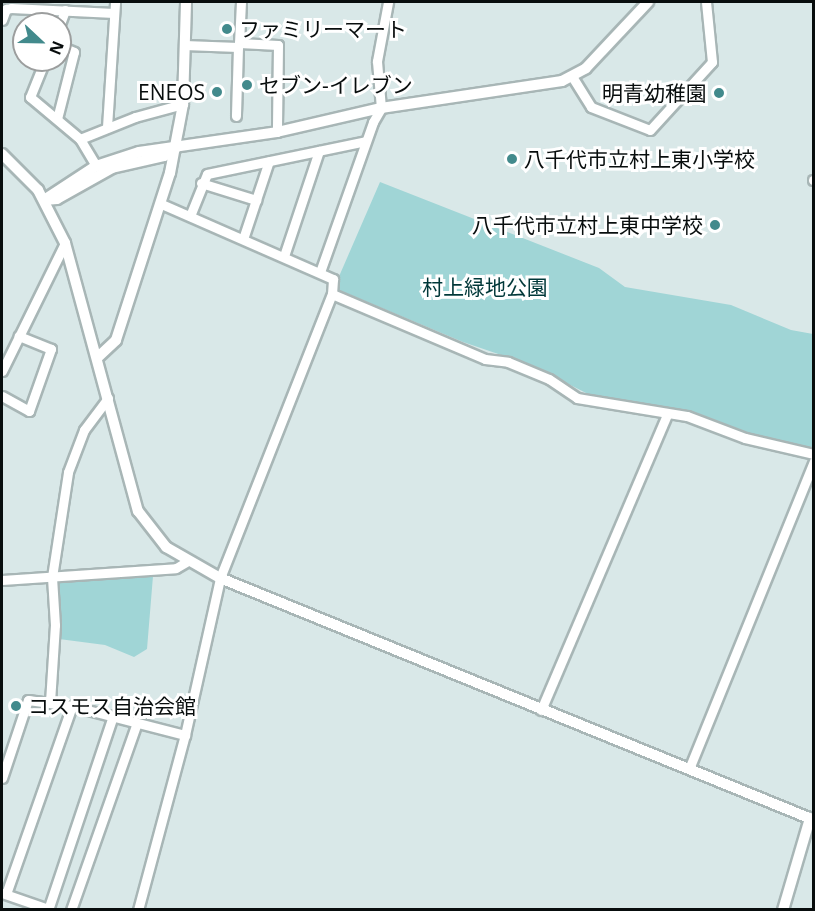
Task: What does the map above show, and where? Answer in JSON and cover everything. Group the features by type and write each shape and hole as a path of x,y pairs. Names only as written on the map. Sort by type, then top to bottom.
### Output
{"street":[{"path":"107,127 115,2"},
{"path":"97,358 116,340 161,204 176,148 183,104 186,2"},
{"path":"241,2 239,43 278,45 277,132"},
{"path":"320,272 366,141 381,108 377,61 388,2"},
{"path":"44,200 96,166 163,147 176,148 277,132 381,108 573,78 648,2"},
{"path":"573,78 591,107 650,130 711,66 706,2"},
{"path":"2,20 6,9 11,8 114,13"},
{"path":"237,60 245,56 245,44"},
{"path":"184,45 238,46 236,116"},
{"path":"40,72 30,97 80,139 96,166"},
{"path":"57,119 69,72"},
{"path":"80,139 107,127 183,104"},
{"path":"190,216 201,183 207,174 366,141"},
{"path":"44,200 57,199 112,168 165,156 176,148"},
{"path":"284,256 319,151"},
{"path":"2,154 27,177 44,200 65,243 138,511 159,539 186,562 220,578 812,819 783,909"},
{"path":"243,239 269,161"},
{"path":"201,183 256,200"},
{"path":"138,909 185,735 220,578 332,294 333,279 161,204"},
{"path":"2,371 65,243"},
{"path":"332,294 485,358 508,362 549,379 577,398 687,416 746,438 813,454"},
{"path":"2,396 29,411 51,349 19,336"},
{"path":"50,702 55,625 52,577 72,459 84,430 108,398"},
{"path":"542,710 667,414"},
{"path":"689,769 813,461"},
{"path":"2,580 176,568 186,562"},
{"path":"2,778 28,700 72,706 185,735"},
{"path":"72,706 4,894 48,909 113,716"},
{"path":"71,909 137,723"}],"green space":[{"name":"村上緑地公園","path":"380,182 599,268 625,287 731,305 791,330 813,334 813,450 769,441 699,415 590,395 533,366 463,342 334,288"},
{"path":"153,576 147,649 134,657 105,645 59,639 56,581"}],"place":[{"name":"ファミリーマート","path":"227,29"},
{"name":"セブン-イレブン","path":"247,85"},
{"name":"ENEOS","path":"217,92"},
{"name":"明青幼稚園","path":"719,93"},
{"name":"八千代市立村上東小学校","path":"512,159"},
{"name":"八千代市立村上東中学校","path":"715,225"},
{"name":"コスモス自治会館","path":"16,706"}]}
